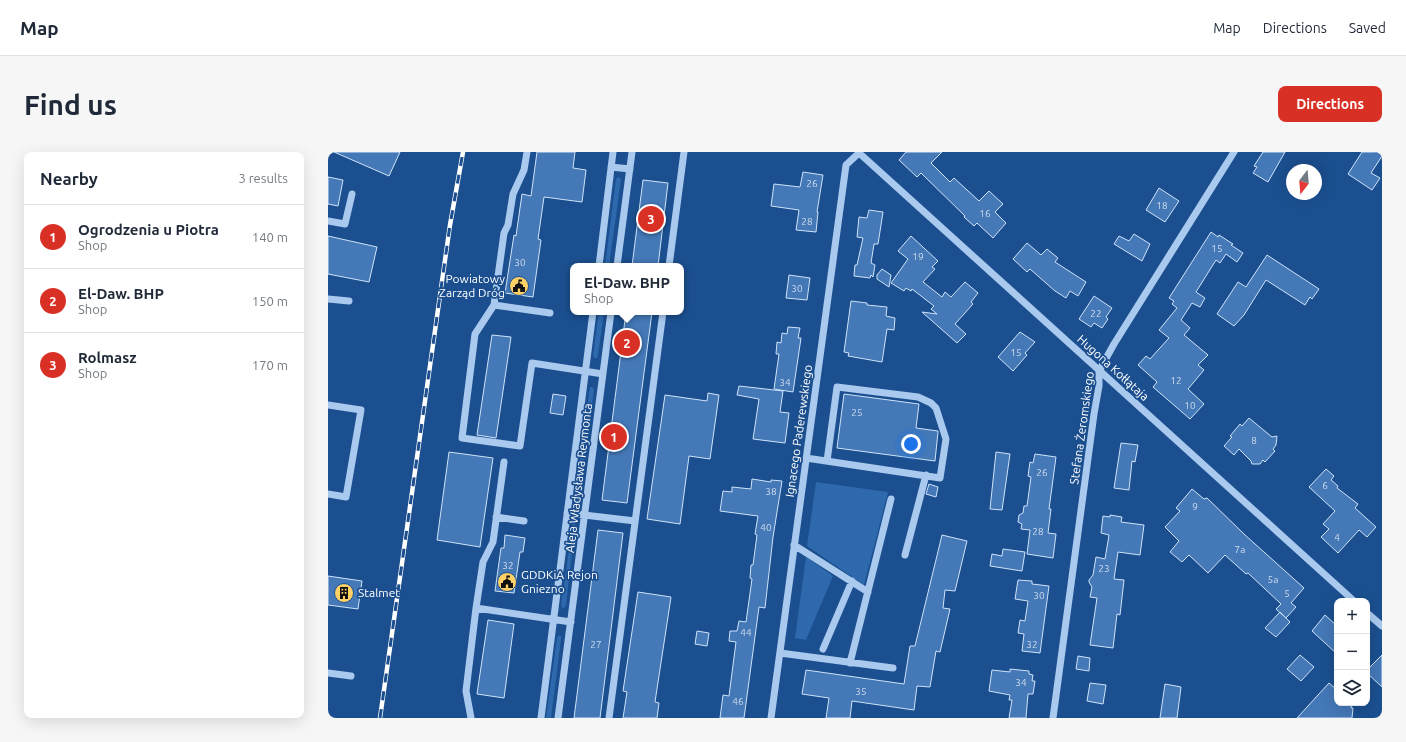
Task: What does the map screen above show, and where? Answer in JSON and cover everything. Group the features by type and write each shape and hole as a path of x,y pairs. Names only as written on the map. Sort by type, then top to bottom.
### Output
{"street":[{"path":"527,152 524,170 513,194 508,226 504,233 494,305 475,334 462,438 520,446 532,363 603,374"},
{"path":"599,263 613,152"},
{"path":"617,263 632,152"},
{"path":"669,263 684,152"},
{"name":"Hugona Kołłątaja","path":"859,152 1351,598"},
{"name":"Ignacego Paderewskiego","path":"771,718 846,165 859,152"},
{"name":"Stefana Żeromskiego","path":"1053,718 1099,386 1099,371 1234,152"},
{"path":"611,167 630,169"},
{"path":"328,221 345,224 352,194"},
{"path":"328,299 349,301"},
{"path":"494,305 550,313"},
{"name":"Aleja Władysława Reymonta","path":"541,718 593,315"},
{"name":"Aleja Władysława Reymonta","path":"558,718 611,315"},
{"path":"609,718 662,315"},
{"path":"806,458 827,462 926,475 940,478 946,439 936,408 931,403 918,398 837,387 827,462"},
{"path":"328,405 361,410 346,497 328,494"},
{"path":"470,718 466,692 476,608 483,562 493,542 504,462"},
{"path":"905,555 926,475"},
{"path":"850,663 891,499"},
{"path":"567,512 635,522"},
{"path":"496,517 524,521"},
{"path":"794,545 868,592"},
{"path":"823,649 852,581"},
{"path":"476,608 571,622"},
{"path":"1370,616 1382,626"},
{"path":"780,653 893,668"},
{"path":"328,673 351,676"}],"shaded area":[{"path":"618,177 621,180 609,263 605,263 616,179"},
{"path":"599,315 604,315 597,358 594,358 593,355"},
{"path":"590,387 593,387 594,390 579,499 576,499 575,496"},
{"path":"816,482 888,492 864,585 807,546"},
{"path":"573,523 575,523 575,526 566,605 562,608 561,605"},
{"path":"806,557 833,576 806,640 795,638"},
{"path":"558,636 561,636 561,639 551,718 546,718 557,638"}],"building":[{"path":"334,152 400,152 389,176"},
{"path":"537,152 575,152 573,168 586,170 582,202 544,197 538,239 541,240 533,297 505,293 522,194 531,196"},
{"path":"906,152 942,152 931,163 950,182 954,178 979,201 989,191 1003,204 995,212 1006,223 993,238 977,223 974,226 921,173 917,177 899,160"},
{"path":"1263,152 1285,152 1268,182 1253,173 1257,167 1254,166"},
{"path":"1362,152 1382,152 1382,156 1371,173 1380,178 1372,190 1348,174"},
{"path":"803,172 823,175 817,212 816,232 796,230 799,210 771,206 774,184 800,187"},
{"path":"328,177 343,180 338,206 328,204"},
{"path":"643,180 668,183 658,263 632,263"},
{"path":"1159,188 1179,201 1165,222 1146,210"},
{"path":"869,210 883,212 878,244 874,244 871,263 875,265 873,277 871,275 870,278 854,276 855,265 857,265 863,238 857,237 859,217 867,218"},
{"path":"1211,232 1233,244 1231,245 1243,253 1237,262 1226,254 1220,263 1216,260 1196,292 1205,298 1200,307 1192,303 1181,320 1190,328 1184,335 1208,355 1198,365 1204,370 1188,389 1204,404 1190,419 1153,387 1157,382 1138,365 1146,356 1150,359 1169,338 1159,330 1177,308 1172,304 1174,301 1169,298"},
{"path":"1134,234 1150,244 1142,261 1114,244 1119,236 1129,241"},
{"path":"328,236 377,247 369,282 328,274"},
{"path":"911,236 938,261 932,267 935,269 923,282 942,297 945,292 951,297 965,282 978,293 971,302 973,304 955,324 966,334 957,343 922,312 937,314 931,309 934,306 912,289 911,291 906,288 904,291 891,283 908,259 898,251"},
{"path":"1027,243 1041,255 1047,249 1058,258 1055,262 1086,282 1078,296 1070,291 1066,298 1055,291 1030,269 1027,272 1013,259"},
{"path":"1267,255 1319,289 1312,299 1310,297 1305,305 1266,280 1244,315 1234,326 1217,314 1238,282 1246,287"},
{"path":"882,269 891,275 889,287 877,279 877,275"},
{"path":"789,275 810,278 807,300 786,298"},
{"path":"1094,296 1112,308 1106,317 1108,319 1102,328 1094,323 1091,327 1079,319"},
{"path":"851,301 867,303 867,305 887,307 886,316 895,318 894,330 887,329 882,362 848,356 849,353 844,352"},
{"path":"626,315 652,315 627,503 602,500"},
{"path":"788,327 800,328 798,338 801,338 793,392 774,389 779,354 776,354 777,342 781,343 782,333 787,334"},
{"path":"1020,332 1035,342 1025,353 1027,355 1013,371 998,357"},
{"path":"492,335 511,337 496,438 477,435"},
{"path":"739,386 783,391 780,412 789,413 785,443 753,439 759,399 737,395"},
{"path":"708,393 719,395 710,459 689,456 680,524 647,519 665,395 707,401"},
{"path":"553,394 566,396 563,415 550,413"},
{"path":"844,394 919,404 916,428 938,431 935,461 837,448"},
{"path":"1249,418 1272,437 1277,436 1276,445 1273,449 1275,451 1265,462 1263,460 1260,464 1252,464 1251,461 1239,449 1234,455 1224,446 1240,424 1242,426"},
{"path":"1121,443 1138,445 1135,462 1132,461 1129,490 1114,488"},
{"path":"449,452 493,458 480,547 437,540"},
{"path":"996,452 1010,454 1002,510 990,509"},
{"path":"1035,454 1056,457 1049,509 1051,509 1048,533 1056,534 1053,558 1027,554 1030,530 1021,529 1022,524 1018,522 1019,515 1023,513 1024,506 1027,506 1031,477 1028,476 1030,462 1033,463"},
{"path":"1326,469 1334,476 1331,480 1338,486 1337,488 1358,504 1355,508 1376,527 1367,537 1359,530 1338,553 1321,537 1329,529 1323,524 1335,511 1309,487"},
{"path":"752,479 771,482 771,480 782,481 773,537 765,608 759,607 744,718 720,718 723,695 729,696 736,642 729,641 730,631 737,631 739,621 746,622 752,579 750,578 751,565 753,565 758,516 720,511 723,491 732,492 732,487 751,489"},
{"path":"929,484 938,487 936,497 926,494"},
{"path":"1192,489 1204,499 1207,498 1245,535 1304,588 1291,603 1296,607 1286,618 1276,609 1281,604 1248,573 1246,574 1225,555 1208,573 1189,555 1182,562 1170,552 1179,541 1165,527 1180,511 1176,508"},
{"path":"1110,515 1122,517 1121,522 1144,525 1140,555 1118,552 1114,579 1124,580 1120,615 1117,614 1113,648 1090,645 1097,598 1090,597 1092,587 1089,580 1093,575 1096,557 1105,559 1109,535 1101,533 1103,516 1110,517"},
{"path":"598,530 623,533 600,718 574,718"},
{"path":"505,535 525,538 523,552 520,552 514,593 495,591 501,548 504,548"},
{"path":"942,535 967,541 955,591 945,590 943,608 950,609 940,652 936,651 930,687 917,686 914,710 852,701 850,718 826,718 829,698 802,694 806,670 904,684 910,646 915,646"},
{"path":"1003,549 1025,552 1022,571 990,566 992,554 1002,556"},
{"name":"Stalmet","path":"328,576 362,581 358,609 328,605"},
{"path":"1018,580 1032,581 1032,584 1049,586 1040,653 1022,651 1024,634 1018,633 1020,620 1025,621 1028,601 1015,599"},
{"path":"638,592 671,597 655,702 659,703 657,718 623,718 627,692 623,691"},
{"path":"1280,612 1290,622 1276,637 1265,628"},
{"path":"1325,615 1334,623 1334,651 1312,631"},
{"path":"488,620 514,624 504,698 477,694"},
{"path":"697,631 709,633 707,646 695,644"},
{"path":"1300,655 1314,667 1301,681 1287,669"},
{"path":"1382,655 1382,687 1370,676 1370,667"},
{"path":"1078,656 1090,658 1089,671 1076,669"},
{"path":"1010,669 1029,671 1029,674 1033,675 1032,681 1035,681 1033,694 1028,694 1026,718 1009,718 1012,700 1009,700 1010,695 989,691 992,670 1010,672"},
{"path":"1090,683 1106,685 1103,704 1087,701"},
{"path":"1329,683 1334,687 1334,706 1351,706 1351,708 1353,708 1352,718 1297,718"},
{"path":"1165,684 1181,687 1177,718 1160,718"}],"railway":[{"path":"380,718 450,225 463,152"}],"place":[{"name":"Rolmasz","path":"651,219"},
{"name":"Powiatowy Zarząd Dróg","path":"519,286"},
{"name":"El-Daw. BHP","path":"627,343"},
{"name":"Ogrodzenia u Piotra","path":"614,437"},
{"name":"GDDKiA Rejon Gniezno","path":"507,582"},
{"name":"Stalmet","path":"344,593"}]}
